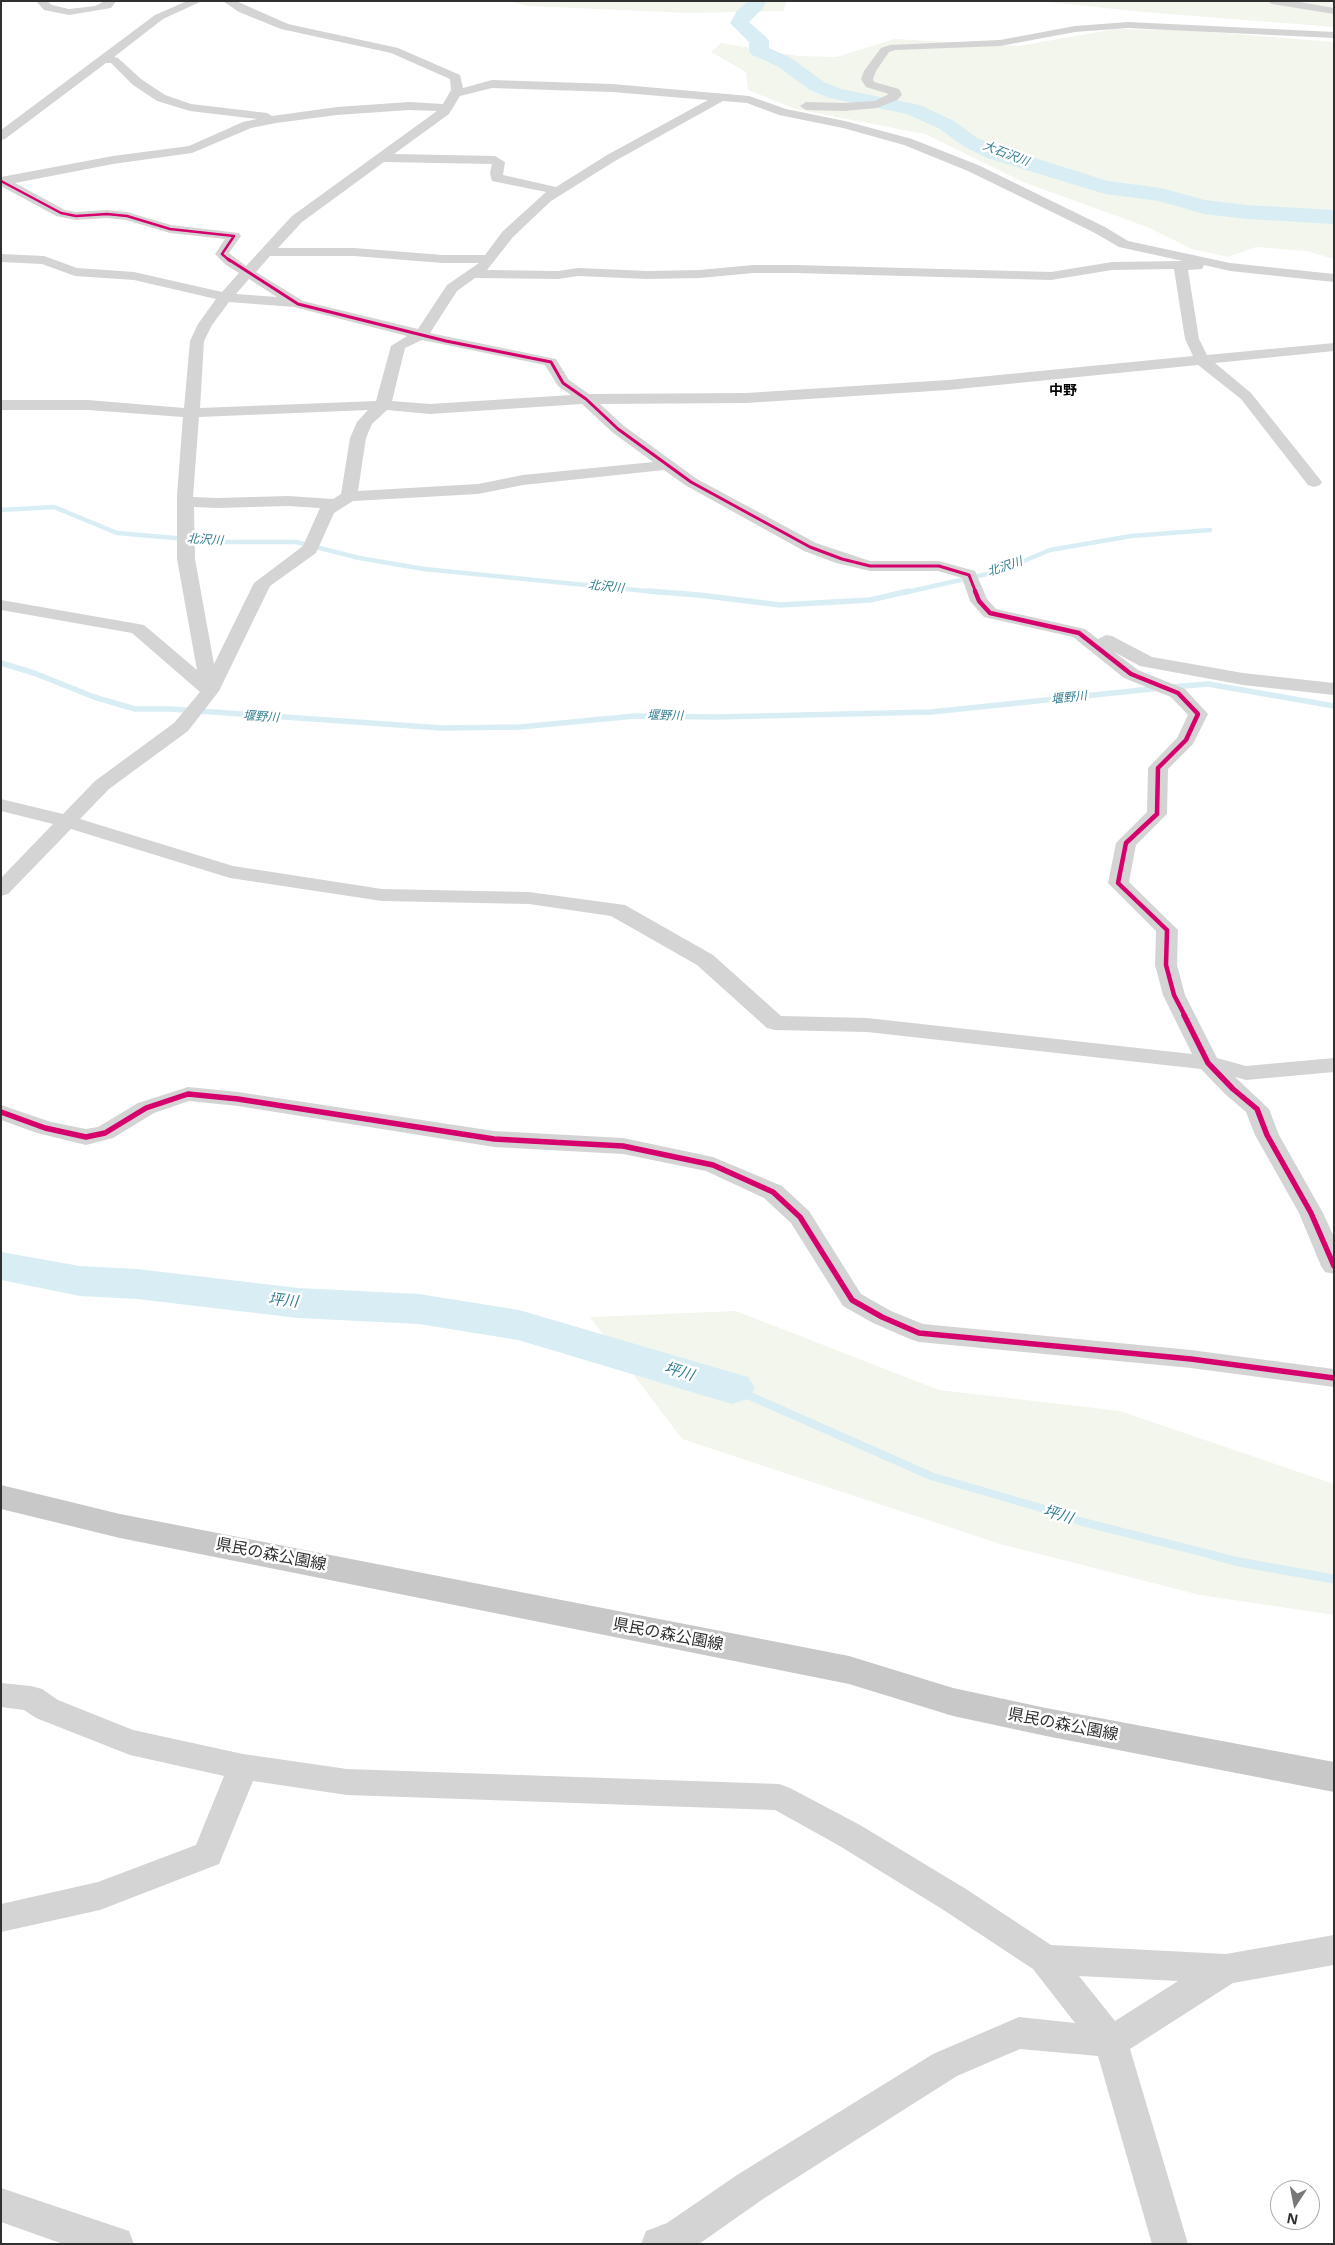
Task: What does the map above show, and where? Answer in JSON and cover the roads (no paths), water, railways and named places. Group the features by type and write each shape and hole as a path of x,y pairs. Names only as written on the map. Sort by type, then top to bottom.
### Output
{"main road":[{"name":"県民の森公園線","path":"1,1496 120,1526 849,1670 953,1702 1046,1722 1334,1777"}],"street":[{"path":"41,1 48,8 69,12 96,9 107,6 111,1"},
{"path":"1,136 160,16 197,1"},
{"path":"199,704 186,559 186,501 197,341 205,324 225,297 297,220 447,108 458,88 456,77 394,50 285,27 243,10 228,1"},
{"path":"1272,1 1334,11"},
{"path":"738,99 748,98 780,105 877,104 896,95 895,92 870,84 867,79 870,71 885,50 894,46 1000,43 1075,29 1128,24 1334,36"},
{"path":"104,59 114,60 137,82 161,98 190,107 276,119"},
{"path":"456,92 492,84 612,88 719,99 749,100 783,112 846,125 908,142 973,168 1100,230 1124,244 1230,268"},
{"path":"1,890 65,821 102,785 181,726 199,704 264,583 311,545 327,510 343,500 358,438 366,422 383,405 398,346 422,334 452,288 485,266 508,234 546,198 612,158 719,99"},
{"path":"2,182 113,160 192,149 247,125 276,119 336,111 409,106 447,108"},
{"path":"382,158 495,160 499,162 496,173 497,178 558,191"},
{"path":"2,182 61,213 76,216 107,214 127,216 170,229 234,236 222,254 231,262 298,304"},
{"path":"268,252 354,252 443,259 490,259"},
{"path":"1,258 44,260 75,272 134,276 225,297 298,304 490,350 551,362 564,384 586,399 618,429 691,482 810,547 842,559 870,566 939,566 971,579 979,601 990,613 1105,639 1147,662 1243,679 1334,689"},
{"path":"1180,265 1192,339 1203,361 1246,396 1314,482"},
{"path":"474,274 558,275 578,272 647,275 795,268 1051,276 1112,266 1180,265 1334,278"},
{"path":"1,405 88,406 192,413 383,405 430,409 586,399 746,398 948,386 1334,347"},
{"path":"186,501 217,503 343,500 478,489 523,480 668,465"},
{"path":"1,604 138,629 199,704"},
{"path":"1079,633 1131,674 1177,692 1198,714 1186,740 1158,768 1157,814 1126,843 1118,883 1167,930 1166,965 1174,995 1208,1063 1233,1089 1257,1109 1268,1135 1310,1213 1334,1266"},
{"path":"1,806 65,821 230,872 382,895 529,898 617,910 705,960 776,1023 867,1025 1208,1063 1246,1073 1334,1065"},
{"path":"1,1112 45,1128 86,1137 105,1133 146,1108 188,1094 238,1098 494,1139 623,1146 713,1164 773,1192 800,1217 852,1300 882,1317 919,1333 1192,1359 1334,1378"},
{"path":"1,1695 32,1698 47,1708 130,1742 243,1767 347,1782 780,1797 954,1898 1045,1959 1110,2042 1170,2244"},
{"path":"1,1918 100,1896 208,1854 243,1767"},
{"path":"1045,1959 1226,1969 1334,1950"},
{"path":"660,2244 678,2237 750,2187 944,2065 1018,2033 1110,2042 1226,1969"},
{"path":"1,2205 116,2244"}],"waterway":[{"name":"大石沢川","path":"757,1 757,4 744,15 739,23 759,41 759,51 784,62 817,86 836,94 913,109 947,125 970,142 995,153 1105,187 1161,195 1204,207 1247,212 1334,217"},
{"name":"北沢川","path":"1,510 54,507 117,533 221,542 296,542 359,558 424,569 666,593"},
{"name":"北沢川","path":"903,593 1000,571 1050,550 1131,536 1210,530"},
{"name":"北沢川","path":"648,591 780,605 870,600 909,591"},
{"name":"堰野川","path":"1,663 34,673 94,697 135,709 170,709 442,728 520,727 635,716 717,717 931,712 1161,688"},
{"name":"堰野川","path":"1171,687 1208,684 1334,706"},
{"name":"坪川","path":"1,1266 80,1281 137,1284 298,1303 419,1309 519,1325 732,1388"},
{"name":"坪川","path":"732,1388 931,1476 1055,1512 1079,1521 1217,1556"},
{"name":"坪川","path":"1212,1555 1239,1562 1334,1579"}],"district":[{"name":"中野","path":"1063,391"}]}
